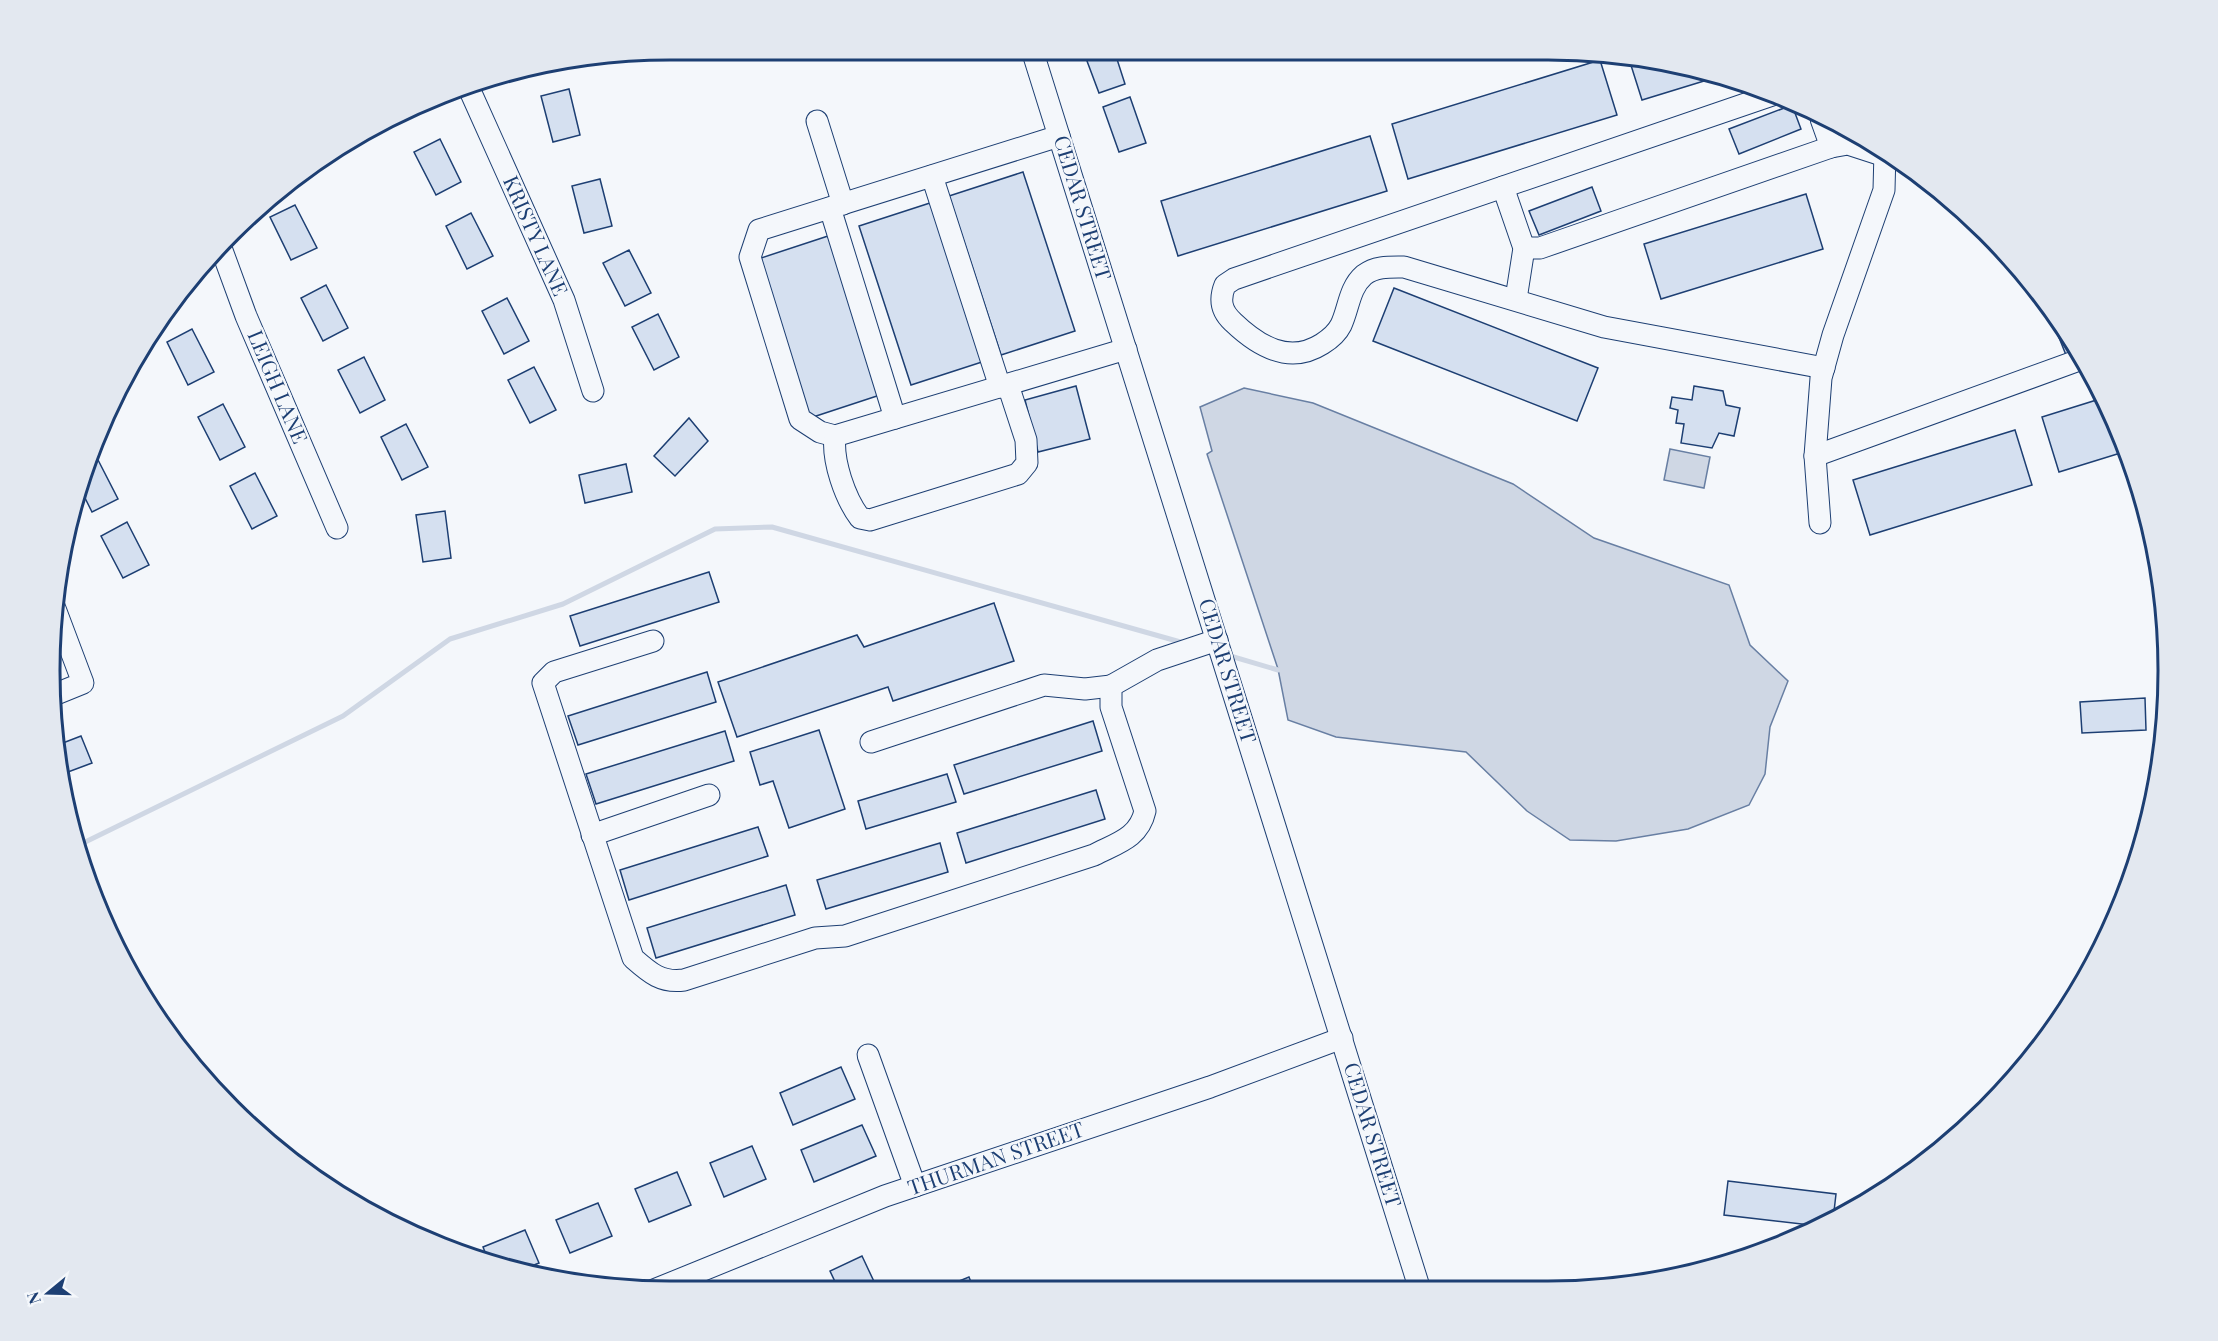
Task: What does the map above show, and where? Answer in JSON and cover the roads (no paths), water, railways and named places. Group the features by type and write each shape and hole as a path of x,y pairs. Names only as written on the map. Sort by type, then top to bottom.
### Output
{"street":[{"name":"CEDAR STREET","path":"1035,60 1417,1281"},
{"name":"KRISTY LANE","path":"471,93 564,300 593,391"},
{"path":"1761,99 1234,279 1225,285 1221,305 1227,317 1250,338 1272,351 1295,354 1314,350 1330,339 1340,327 1354,286 1365,274 1382,267 1404,267 1604,327 1824,368"},
{"path":"817,121 836,206 895,418"},
{"path":"1823,126 1831,147"},
{"path":"1059,136 759,230 750,257 800,419 820,432 835,436 1126,349"},
{"path":"1524,248 1540,248 1831,147 1848,144 1862,147"},
{"path":"1820,523 1815,456 1824,368 1884,190 1885,162"},
{"path":"835,436 833,449 851,506 860,518 870,520 1018,474 1027,463 1026,440 1004,386 932,176"},
{"path":"1503,187 1524,248 1516,299"},
{"name":"LEIGH LANE","path":"224,255 246,316 338,528"},
{"path":"1815,456 2074,362"},
{"path":"61,692 83,683 62,626"},
{"path":"871,742 1044,685 1084,689 1111,686 1156,660 1217,640"},
{"path":"653,641 554,672 543,683 633,958 649,971 669,982 684,980 815,938 845,936 1094,855 1127,839 1142,825 1145,811 1111,707 1111,686"},
{"path":"592,835 709,795"},
{"name":"THURMAN STREET","path":"677,1281 915,1186 1210,1087 1342,1038"},
{"path":"868,1055 915,1186"}],"waterway":[{"path":"85,842 343,716 450,639 563,604 715,529 772,527 1184,643"},
{"path":"1227,655 1278,670"}]}
